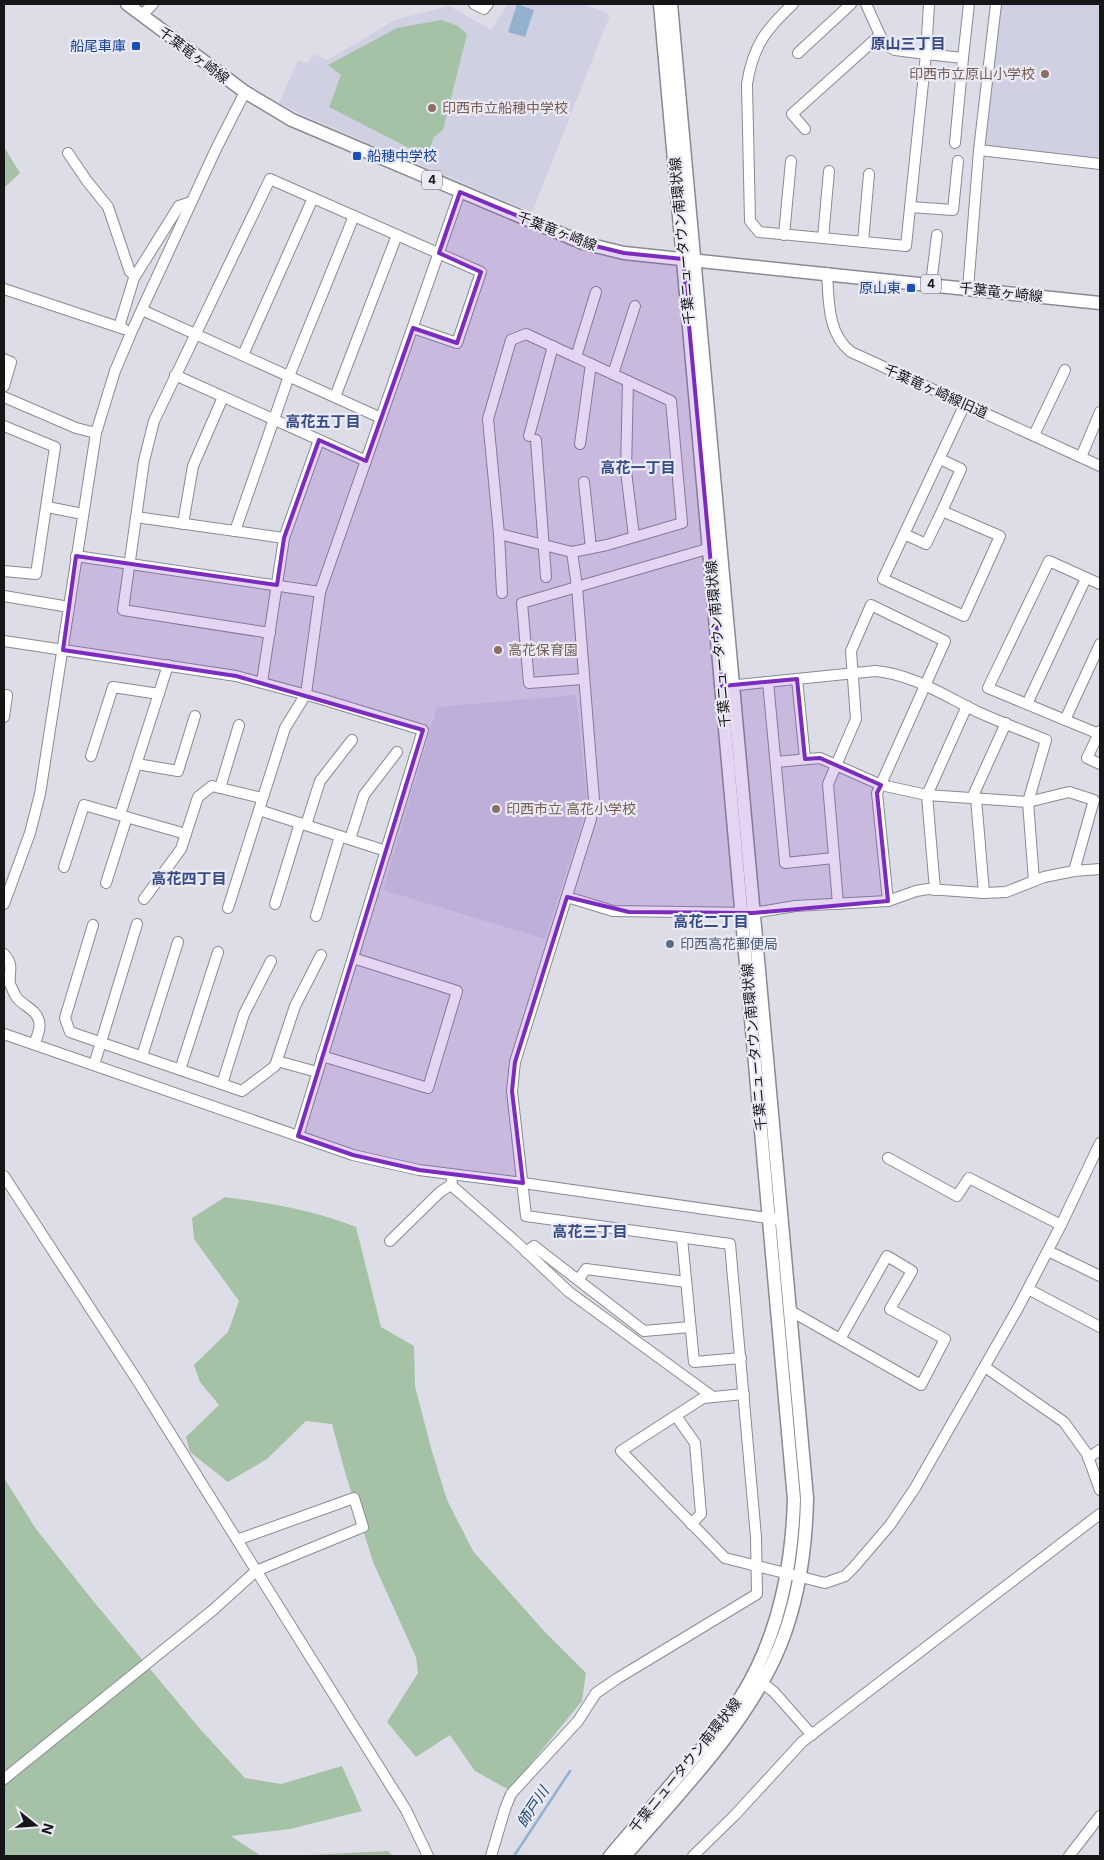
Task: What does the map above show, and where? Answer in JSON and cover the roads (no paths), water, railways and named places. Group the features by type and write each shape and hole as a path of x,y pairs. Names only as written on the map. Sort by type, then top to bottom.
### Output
{"main road":[{"name":"千葉竜ヶ崎線","path":"127,4 271,110 308,128 583,243 624,253 1100,303"},
{"name":"千葉ニュータウン南環状線","path":"660,4 689,260"},
{"name":"千葉ニュータウン南環状線","path":"624,1856 732,1729 757,1680 780,1646 795,1598 794,1499 775,1219 689,260 671,4"},
{"name":"千葉ニュータウン南環状線","path":"775,1219 789,1310 806,1498 806,1530 794,1576"},
{"name":"千葉ニュータウン南環状線","path":"610,1856 724,1721 742,1695 757,1680"}],"street":[{"path":"142,15 153,4"},
{"path":"474,4 484,9 488,4"},
{"path":"793,4 770,28 756,48 749,69 747,84 750,221 759,232 906,246 926,54 929,4"},
{"path":"798,54 851,4"},
{"path":"866,4 884,44 895,50 963,58"},
{"path":"956,143 969,4"},
{"path":"968,288 979,150 996,4"},
{"path":"805,129 792,114 880,35"},
{"path":"4,904 36,813 64,650 76,556 96,433 115,371 131,333 191,202 245,92"},
{"path":"979,150 1100,164"},
{"path":"68,153 87,181 108,206 130,272 136,274"},
{"path":"784,235 791,161"},
{"path":"910,207 953,210 958,161"},
{"path":"823,238 829,171"},
{"path":"863,242 869,174"},
{"path":"270,633 123,610 150,433 156,416 195,333 270,179 482,272 457,343 413,328"},
{"path":"228,908 284,728 306,694 320,592 460,192"},
{"path":"242,355 313,198"},
{"path":"119,327 136,274 179,206 191,202"},
{"path":"235,531 288,376 354,216"},
{"path":"334,397 396,235"},
{"path":"931,284 937,235"},
{"name":"千葉竜ヶ崎線旧道","path":"827,273 832,326 846,348 857,355 1100,466"},
{"path":"4,289 119,327 131,333"},
{"path":"576,357 596,292"},
{"path":"613,374 635,306"},
{"path":"142,310 381,418"},
{"path":"499,534 572,552 634,538 682,523 672,401 526,334 511,340 488,419 499,534 502,592"},
{"path":"546,577 532,438 553,346"},
{"path":"4,359 11,362 4,386"},
{"path":"580,444 591,364"},
{"path":"1034,435 1065,370"},
{"path":"175,376 366,461"},
{"path":"628,381 626,471 634,538"},
{"path":"4,396 76,428 96,433"},
{"path":"183,524 193,466 223,397"},
{"path":"942,511 1000,536 964,616 883,579 965,404"},
{"path":"1080,457 1100,412"},
{"path":"4,426 55,447 36,574 4,571"},
{"path":"262,682 284,538 319,440"},
{"path":"904,534 926,544 942,511 961,469 940,459"},
{"path":"584,482 591,548"},
{"path":"47,507 83,514"},
{"path":"136,517 284,538"},
{"path":"583,679 529,683 522,603 715,547"},
{"path":"491,1856 504,1809 511,1794 578,1721 596,1693 757,1594 755,1566 756,1537 730,1244 526,1216 512,1091 515,1062 591,818 594,800 577,587 572,552"},
{"path":"76,556 320,592"},
{"path":"1100,584 1049,560 988,688 1099,733 1087,758 1100,764"},
{"path":"1027,704 1086,578"},
{"path":"4,596 69,607"},
{"path":"838,904 828,784 856,719 851,651 871,605 945,641 877,793 888,901"},
{"path":"4,641 212,671 306,694 423,730 298,1136"},
{"path":"1065,720 1100,644"},
{"path":"106,883 137,764 168,665"},
{"path":"727,686 875,671 893,673 906,677 1046,740 1028,802 1034,881"},
{"path":"797,679 805,760"},
{"path":"768,682 785,863 834,858"},
{"path":"91,756 113,686 159,694"},
{"path":"4,694 7,695 4,717"},
{"path":"935,890 927,795 967,706"},
{"path":"137,764 178,771 195,716"},
{"path":"984,893 974,798 1006,723"},
{"path":"220,788 239,725"},
{"path":"275,904 320,781 352,740"},
{"path":"316,916 345,838 364,795 396,752"},
{"path":"776,762 820,758 881,785 927,795 1028,802 1069,792 1094,800 1074,871"},
{"path":"144,899 181,850 198,797 212,786 262,798"},
{"path":"64,867 84,805 186,834"},
{"path":"258,810 386,851"},
{"path":"567,897 614,911 748,913 795,906 888,901 916,891 1006,892 1044,877 1074,871 1100,869"},
{"path":"94,1065 138,924"},
{"path":"93,925 64,1018 70,1032 242,1091 275,1066 294,1006 321,956"},
{"path":"142,1056 178,942"},
{"path":"180,1070 218,952"},
{"path":"4,954 12,970 10,984 16,998 34,1011 39,1020 40,1028 34,1044"},
{"path":"322,1056 428,1088 457,990 352,958"},
{"path":"222,1084 244,1014 271,961"},
{"path":"4,1034 352,1155 419,1170 775,1219"},
{"path":"276,1061 317,1072"},
{"path":"744,1394 703,1398 622,1451 725,1558 826,1583 845,1576 903,1507 985,1368 1061,1225 1100,1143"},
{"path":"888,1158 958,1196 969,1178 1061,1225"},
{"path":"390,1241 440,1192 450,1185 455,1175"},
{"path":"4,1176 138,1380 406,1810 428,1856"},
{"path":"450,1185 569,1292 713,1397"},
{"path":"682,1238 694,1362 741,1358"},
{"path":"526,1252 534,1246 644,1331 690,1327"},
{"path":"1048,1250 1100,1276"},
{"path":"789,1310 840,1339 921,1385 945,1339 890,1309 912,1271 888,1256 840,1339"},
{"path":"578,1280 586,1269 686,1282"},
{"path":"1028,1289 1100,1327"},
{"path":"985,1368 1064,1422 1088,1458 1099,1485"},
{"path":"676,1416 695,1443 701,1514 691,1524"},
{"path":"1088,1458 1100,1450"},
{"path":"4,1779 213,1610 256,1571 363,1528 354,1498 237,1540"},
{"path":"693,1856 735,1815 802,1742 1100,1514"},
{"path":"757,1680 774,1692 812,1735"},
{"path":"1069,1856 1100,1816"}],"water":[{"path":"517,4 534,10 525,37 508,32"}],"waterway":[{"name":"師戸川","path":"514,1856 570,1771"}],"place":[{"name":"船尾車庫","path":"136,46"},
{"name":"印西市立原山小学校","path":"1045,74"},
{"name":"印西市立船穂中学校","path":"432,108"},
{"name":"船穂中学校","path":"357,156"},
{"name":"原山東","path":"911,288"},
{"name":"高花保育園","path":"498,650"},
{"name":"印西市立 高花小学校","path":"496,809"},
{"name":"印西高花郵便局","path":"670,944"}],"district":[{"name":"原山三丁目","path":"908,44"},
{"name":"高花五丁目","path":"323,422"},
{"name":"高花一丁目","path":"638,468"},
{"name":"高花四丁目","path":"189,879"},
{"name":"高花二丁目","path":"711,922"},
{"name":"高花三丁目","path":"590,1232"}]}
